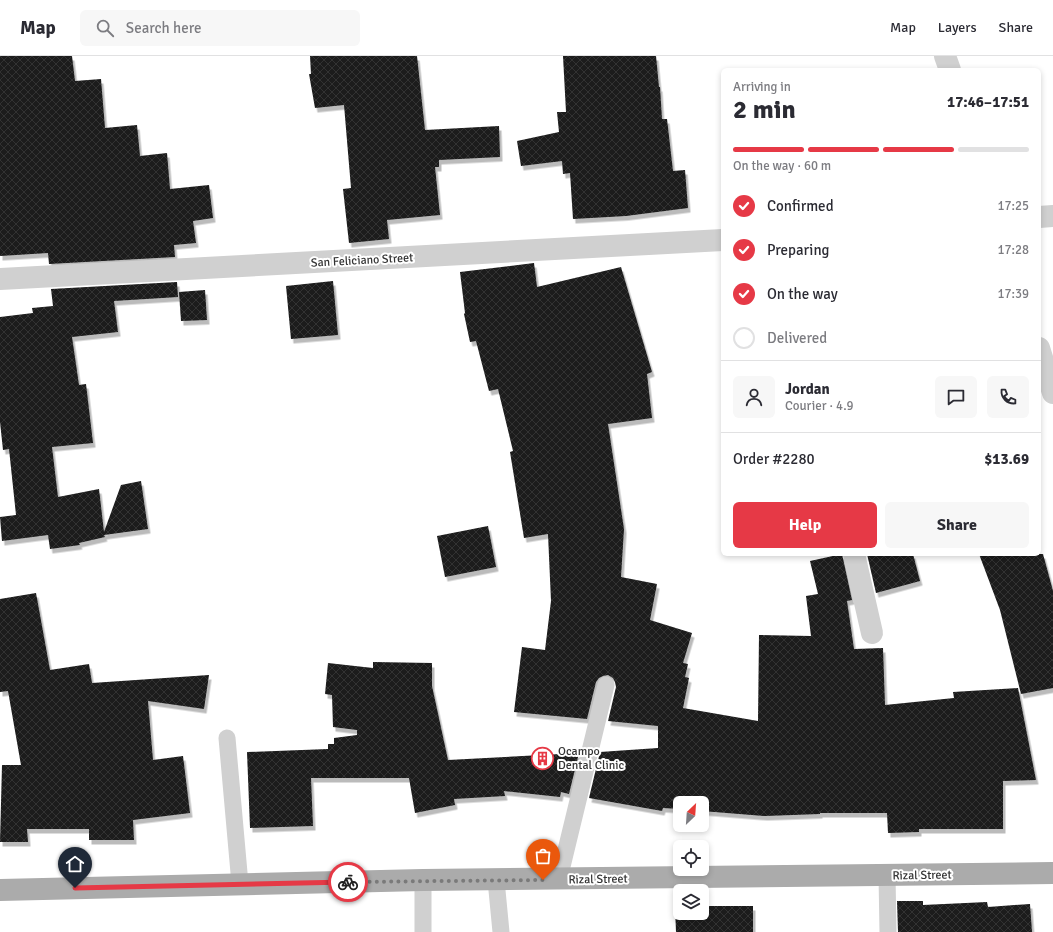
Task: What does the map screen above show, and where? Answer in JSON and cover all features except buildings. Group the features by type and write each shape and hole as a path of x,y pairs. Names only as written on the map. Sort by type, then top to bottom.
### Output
{"main road":[{"name":"Rizal Street","path":"0,890 423,880 1053,873"}],"street":[{"path":"945,56 949,68"},
{"path":"1041,217 1053,216"},
{"name":"San Feliciano Street","path":"0,279 721,240"},
{"path":"1041,354 1053,393"},
{"path":"854,556 872,632"}],"lane":[{"path":"559,879 606,685"},
{"path":"227,738 240,884"},
{"path":"888,875 888,932"},
{"path":"423,880 423,932"},
{"path":"496,880 501,932"}],"way so far":[{"path":"348,882 423,880 543,880"}],"place":[{"name":"Ocampo Dental Clinic","path":"543,758"}],"route":[{"path":"75,888 348,882"}]}
